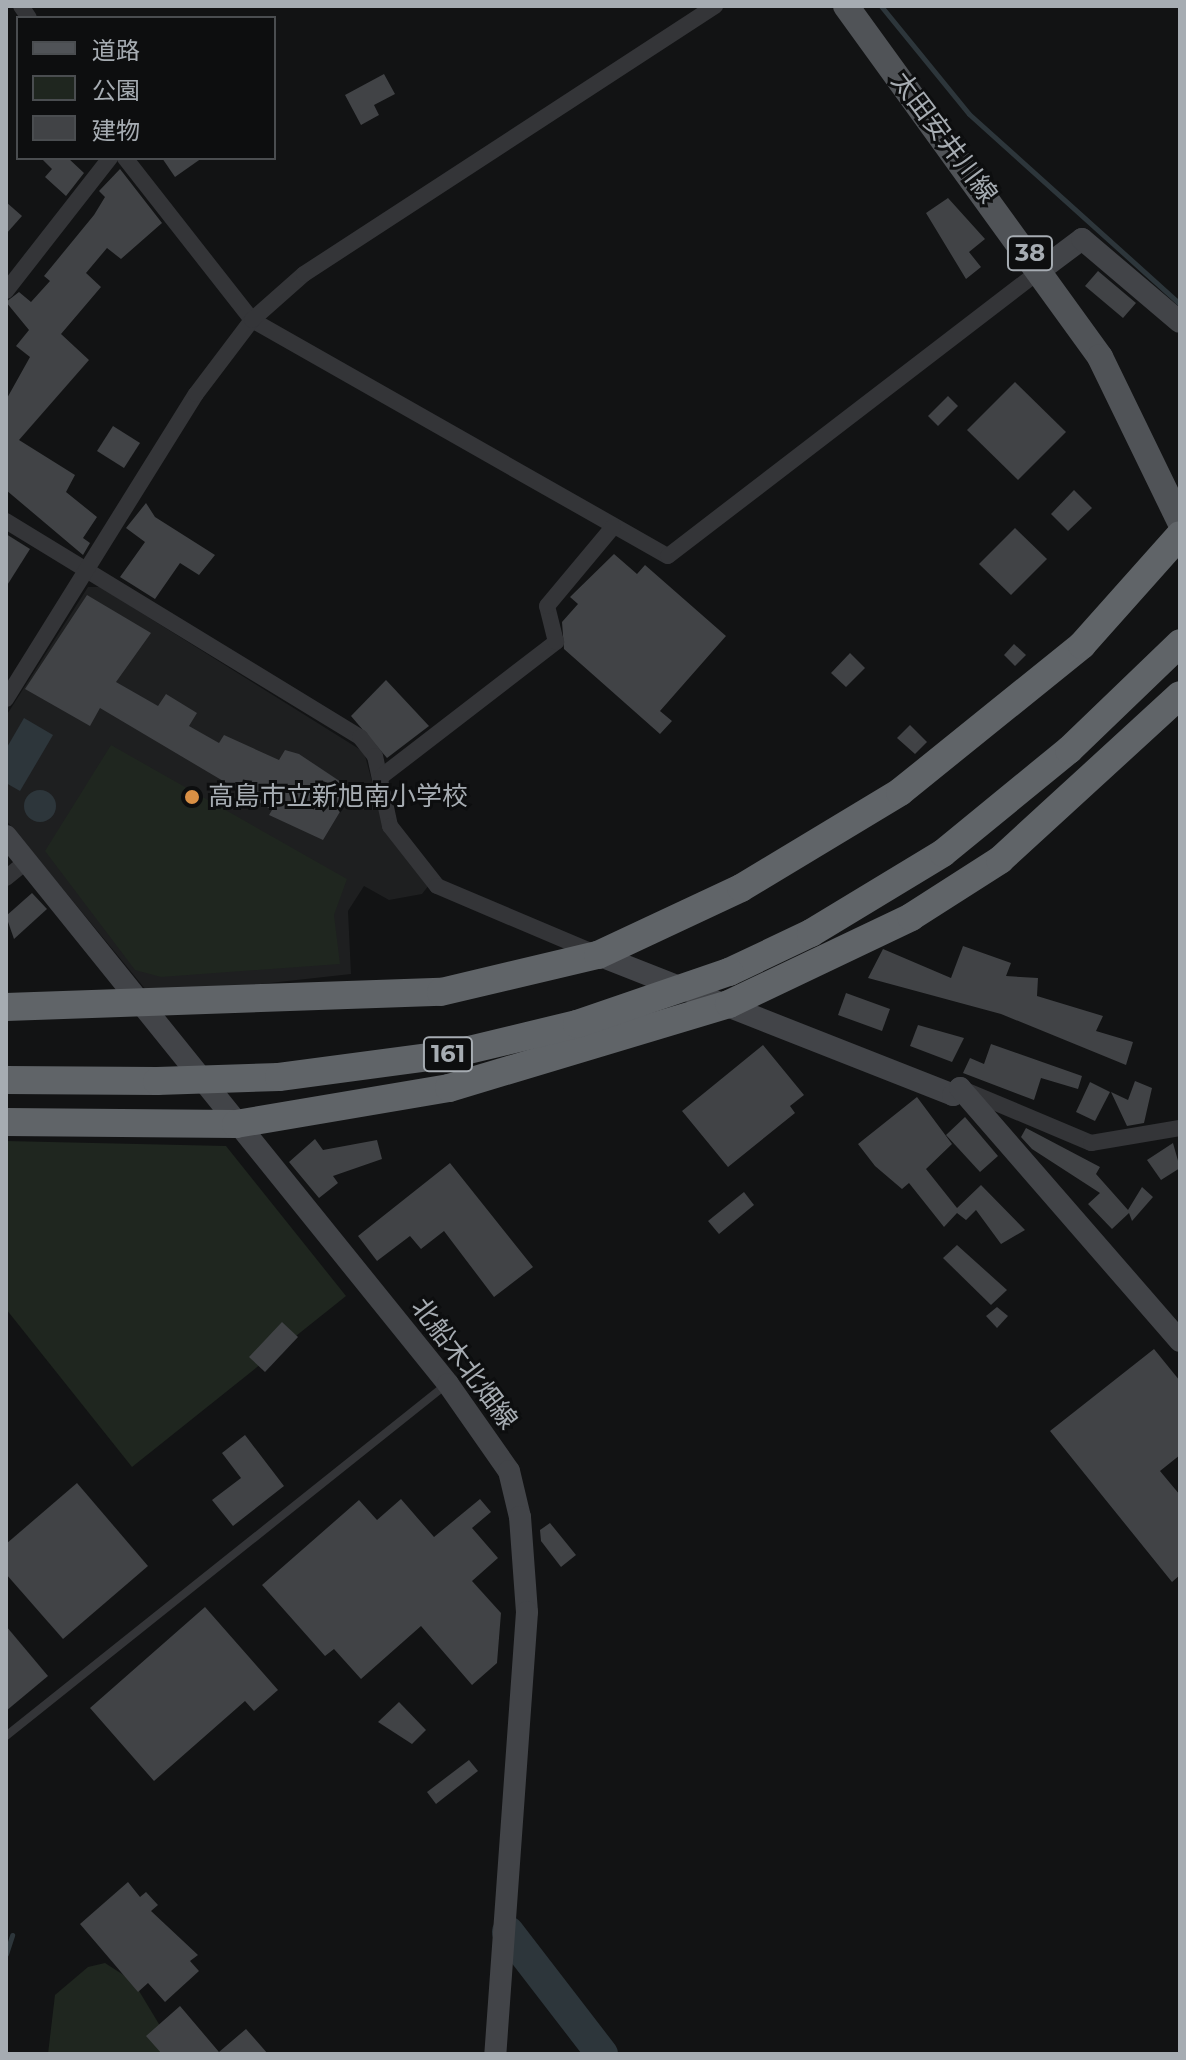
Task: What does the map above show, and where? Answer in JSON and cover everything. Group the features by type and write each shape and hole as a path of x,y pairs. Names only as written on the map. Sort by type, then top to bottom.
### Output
{"highway":[{"path":"6,1007 441,992 598,955 741,888 900,792 1082,645 1180,535"},
{"name":"161","path":"6,1080 157,1081 279,1077 452,1054 577,1024 729,972 824,926 943,853 1069,750 1180,643"},
{"path":"6,1122 236,1124 449,1088 729,1004 911,917 1000,860 1180,695"}],"main road":[{"name":"太田安井川線","path":"846,6 1042,269 1100,357 1180,522"},
{"path":"1042,269 1082,239 1180,322"},
{"name":"北船木北畑線","path":"6,836 137,1003 448,1384 509,1471 520,1517 527,1612 495,2054"},
{"path":"598,955 729,1004 953,1095 960,1088 1180,1341"}],"street":[{"path":"6,699 82,572 252,320 304,274 715,6"},
{"path":"6,291 108,160"},
{"path":"127,160 252,320 668,556 1042,269"},
{"path":"6,521 82,572 360,737 382,776 390,826 437,886 598,955"},
{"path":"382,776 556,642 547,606 613,527"},
{"path":"6,878 26,862"},
{"path":"960,1088 1091,1143 1180,1128"}],"lane":[{"path":"6,1736 448,1384"}],"shaded area":[{"name":"高島市立新旭南小学校","path":"88,587 100,587 364,752 382,818 429,885 422,894 389,900 364,886 348,911 351,974 151,996 6,820 6,716"},
{"path":"24,718 53,735 20,791 6,783 6,749"},
{"path":"40,790 51,795 56,806 51,817 40,822 29,817 24,806 29,795"}],"green space":[{"path":"111,745 347,879 334,915 340,964 161,977 135,970 45,851"},
{"path":"6,1141 226,1146 346,1296 132,1467 6,1309"},
{"path":"105,1963 133,1981 177,2054 48,2054 55,1995 88,1967"}],"building":[{"path":"384,74 395,94 374,105 379,115 361,125 345,95"},
{"path":"43,160 70,160 84,173 66,196 45,177 52,169"},
{"path":"163,160 199,160 175,177"},
{"path":"120,169 162,223 121,259 107,248 86,273 101,287 61,334 89,360 19,440 75,475 66,492 97,517 83,538 90,543 83,555 6,490 6,400 30,357 16,346 29,330 6,302 19,292 31,302 50,281 44,276 94,215 105,197 99,191"},
{"path":"948,198 985,239 969,252 981,267 966,279 926,213"},
{"path":"6,202 22,216 6,234"},
{"path":"1098,271 1136,303 1123,318 1085,286"},
{"path":"1015,382 1066,432 1018,480 967,430"},
{"path":"948,396 958,406 938,426 928,416"},
{"path":"113,426 140,443 124,468 97,451"},
{"path":"1074,490 1092,508 1068,531 1051,514"},
{"path":"146,503 155,517 215,555 199,575 180,563 155,599 120,577 145,542 126,528"},
{"path":"1015,528 1047,559 1011,595 979,564"},
{"path":"6,534 30,549 6,587"},
{"path":"614,554 637,574 645,565 726,636 660,711 672,721 660,734 564,649 562,622 578,604 570,597"},
{"path":"87,595 151,633 116,682 158,706 166,694 197,713 189,726 219,743 224,735 279,760 285,750 299,754 353,790 323,840 269,815 272,810 100,708 90,726 25,689"},
{"path":"1014,644 1026,655 1015,666 1004,655"},
{"path":"850,653 865,668 846,687 831,673"},
{"path":"386,680 429,726 387,758 351,716"},
{"path":"910,725 927,742 915,754 897,738"},
{"path":"32,893 47,909 14,939 6,916"},
{"path":"963,946 1011,963 1006,976 1038,978 1037,996 1103,1016 1096,1031 1133,1042 1126,1065 1001,1014 868,978 883,949 951,978"},
{"path":"846,993 890,1009 882,1031 838,1015"},
{"path":"918,1025 964,1038 952,1062 910,1046"},
{"path":"991,1044 1082,1076 1078,1089 1041,1078 1034,1100 963,1073 970,1058 984,1064"},
{"path":"763,1045 804,1095 790,1106 795,1113 728,1167 682,1111"},
{"path":"1135,1081 1152,1088 1144,1123 1127,1126 1111,1092 1128,1100"},
{"path":"1090,1082 1110,1092 1095,1121 1076,1112"},
{"path":"917,1097 952,1144 926,1169 957,1208 981,1185 1025,1230 1001,1244 976,1210 966,1220 957,1213 944,1227 909,1183 902,1189 875,1166 858,1144"},
{"path":"965,1117 998,1156 980,1172 946,1135"},
{"path":"1026,1128 1100,1167 1096,1174 1128,1210 1142,1187 1153,1197 1132,1221 1129,1213 1112,1229 1088,1204 1100,1193 1032,1149 1021,1137"},
{"path":"315,1139 323,1150 377,1140 382,1159 333,1176 338,1183 319,1198 289,1162"},
{"path":"1173,1143 1180,1168 1161,1180 1147,1160"},
{"path":"450,1163 533,1267 494,1297 444,1231 421,1249 410,1236 377,1261 358,1236"},
{"path":"744,1192 754,1205 719,1234 708,1221"},
{"path":"957,1245 1007,1290 991,1305 943,1258"},
{"path":"997,1307 1008,1316 997,1328 986,1316"},
{"path":"282,1322 298,1337 265,1372 249,1357"},
{"path":"1154,1349 1180,1381 1180,1455 1160,1471 1180,1495 1180,1575 1172,1582 1050,1431"},
{"path":"245,1435 284,1486 233,1526 212,1500 241,1478 222,1453"},
{"path":"77,1483 148,1566 63,1639 6,1574 6,1544"},
{"path":"401,1499 434,1537 480,1499 491,1512 472,1528 498,1558 472,1581 501,1613 497,1663 472,1685 421,1626 361,1679 334,1649 325,1656 262,1585 359,1500 377,1520"},
{"path":"550,1523 576,1555 561,1567 541,1541 540,1530"},
{"path":"205,1607 278,1690 254,1711 245,1701 154,1781 90,1708"},
{"path":"6,1626 48,1676 6,1711"},
{"path":"399,1702 426,1730 412,1744 378,1722"},
{"path":"469,1760 478,1771 436,1804 427,1792"},
{"path":"128,1882 140,1897 146,1892 158,1905 151,1911 198,1955 190,1961 199,1971 165,2002 148,1983 138,1992 80,1924"},
{"path":"180,2006 219,2052 246,2029 268,2054 162,2054 146,2036"}],"waterway":[{"path":"881,6 969,114 1180,304"},
{"path":"508,1932 602,2054"},
{"path":"6,1954 12,1935"}],"place":[{"name":"高島市立新旭南小学校","path":"192,797"}]}
